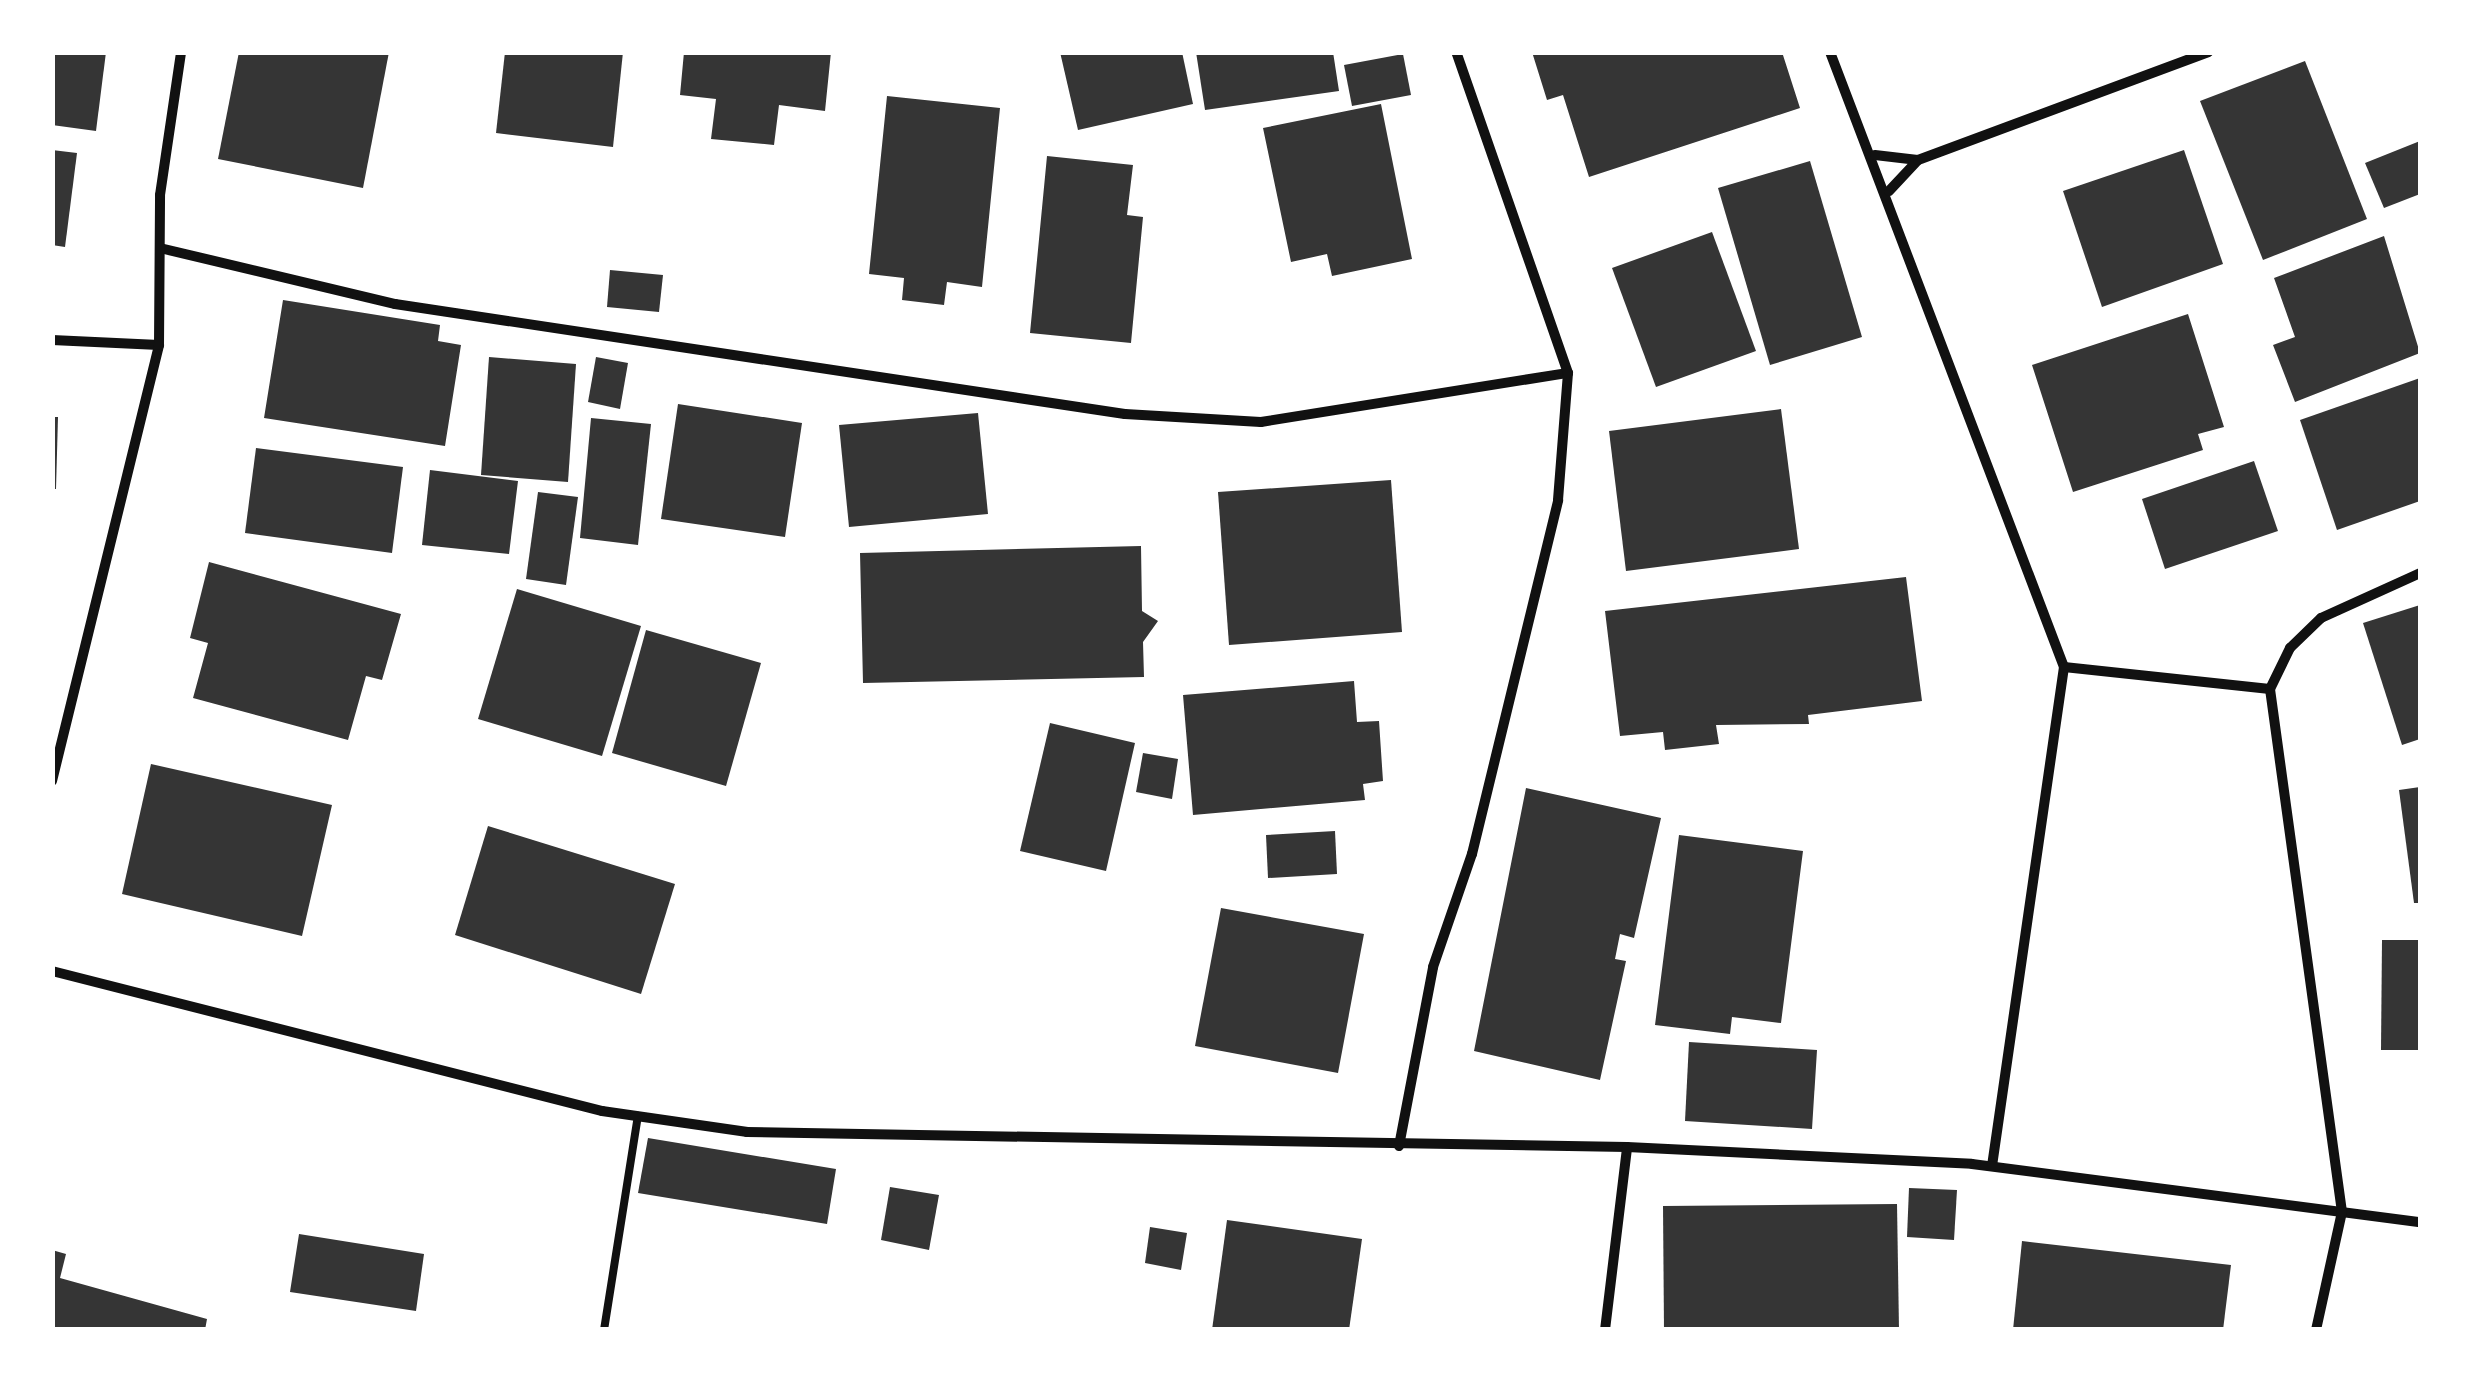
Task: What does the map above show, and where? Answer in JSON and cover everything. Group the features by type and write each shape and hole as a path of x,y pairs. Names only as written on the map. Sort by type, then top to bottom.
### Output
{"street":[{"path":"52,781 159,345 160,248 181,52"},
{"path":"1399,1146 1433,967 1472,854 1558,500 1568,373 1456,52"},
{"path":"1830,52 1875,155 2064,666 1992,1166"},
{"path":"1888,191 1918,160 2208,52"},
{"path":"1875,155 1918,160"},
{"path":"160,248 395,304 1125,414 1261,422 1568,373"},
{"path":"52,340 159,345"},
{"path":"2316,1330 2342,1212 2270,689 2290,648 2321,618 2420,573"},
{"path":"2064,666 2270,689"},
{"path":"52,971 638,1116 748,1132 1399,1146 1627,1146 1992,1166 2420,1222"},
{"path":"1606,1330 1627,1146"}],"lane":[{"path":"604,1330 638,1116"}],"building":[{"path":"52,52 106,52 96,131 52,125"},
{"path":"239,52 389,52 363,188 218,159"},
{"path":"505,52 623,52 613,147 496,133"},
{"path":"684,52 831,52 825,111 779,105 774,145 711,139 716,99 680,95"},
{"path":"1060,52 1182,52 1193,104 1078,130"},
{"path":"1196,52 1333,52 1339,91 1205,110"},
{"path":"1532,52 1782,52 1800,108 1589,177 1563,95 1547,100"},
{"path":"1403,54 1411,95 1352,106 1344,65"},
{"path":"2305,61 2367,219 2263,260 2200,101"},
{"path":"887,96 1000,108 982,287 947,282 944,305 902,300 904,278 869,274"},
{"path":"1381,104 1412,259 1332,276 1327,254 1291,262 1263,128"},
{"path":"2420,141 2420,194 2384,208 2365,163"},
{"path":"52,150 77,153 65,247 52,245"},
{"path":"2184,150 2223,264 2102,307 2063,191"},
{"path":"1047,156 1133,165 1127,215 1143,217 1131,343 1030,333"},
{"path":"1810,161 1862,337 1770,365 1718,188"},
{"path":"1712,232 1756,351 1656,387 1612,268"},
{"path":"2384,236 2420,353 2295,402 2273,345 2295,337 2274,278"},
{"path":"610,270 663,275 659,312 607,307"},
{"path":"283,300 440,325 438,341 461,345 445,446 264,418"},
{"path":"2188,314 2224,427 2198,434 2203,450 2073,492 2032,365"},
{"path":"489,357 576,364 568,482 481,475"},
{"path":"596,357 628,363 620,409 588,402"},
{"path":"2420,378 2420,501 2337,530 2300,420"},
{"path":"678,404 802,423 785,537 661,519"},
{"path":"1781,409 1799,549 1626,571 1609,431"},
{"path":"978,413 988,514 849,527 839,425"},
{"path":"52,417 58,417 56,489 52,489"},
{"path":"591,418 651,424 638,545 580,538"},
{"path":"256,448 403,467 392,553 245,533"},
{"path":"2254,461 2278,531 2165,569 2142,499"},
{"path":"430,470 518,481 509,554 422,545"},
{"path":"1391,480 1402,632 1229,645 1218,492"},
{"path":"538,492 578,497 566,585 526,579"},
{"path":"1141,546 1142,611 1158,621 1143,642 1144,677 863,683 860,553"},
{"path":"209,562 401,614 382,680 366,676 348,740 193,698 208,643 190,638"},
{"path":"1906,577 1922,701 1808,715 1809,724 1716,725 1719,744 1665,750 1663,732 1620,736 1605,611"},
{"path":"517,589 641,626 602,756 478,719"},
{"path":"2420,605 2420,739 2402,745 2363,623"},
{"path":"646,630 761,663 726,786 612,753"},
{"path":"1354,681 1357,722 1379,721 1383,781 1363,784 1365,800 1193,815 1183,695"},
{"path":"1050,723 1135,743 1106,871 1020,851"},
{"path":"1143,753 1178,759 1172,799 1136,792"},
{"path":"151,764 332,805 302,936 122,894"},
{"path":"2420,787 2420,903 2414,903 2399,790"},
{"path":"1526,788 1661,818 1634,938 1620,934 1615,959 1626,961 1600,1080 1474,1051"},
{"path":"488,826 675,884 641,994 455,935"},
{"path":"1335,831 1337,874 1268,878 1266,835"},
{"path":"1679,835 1803,851 1781,1023 1732,1017 1730,1034 1655,1025"},
{"path":"1221,908 1364,934 1338,1073 1195,1046"},
{"path":"2382,940 2420,940 2420,1050 2381,1050"},
{"path":"1689,1042 1817,1050 1812,1129 1685,1121"},
{"path":"648,1138 836,1169 827,1224 638,1193"},
{"path":"890,1187 939,1195 929,1250 881,1240"},
{"path":"1909,1188 1957,1190 1954,1240 1907,1237"},
{"path":"1897,1204 1899,1330 1664,1330 1663,1206"},
{"path":"1227,1220 1362,1239 1349,1330 1212,1330"},
{"path":"1150,1227 1187,1233 1181,1270 1145,1263"},
{"path":"299,1234 424,1254 416,1311 290,1292"},
{"path":"2022,1241 2231,1265 2223,1330 2013,1330"},
{"path":"52,1250 66,1254 60,1278 207,1319 205,1330 52,1330"}]}
